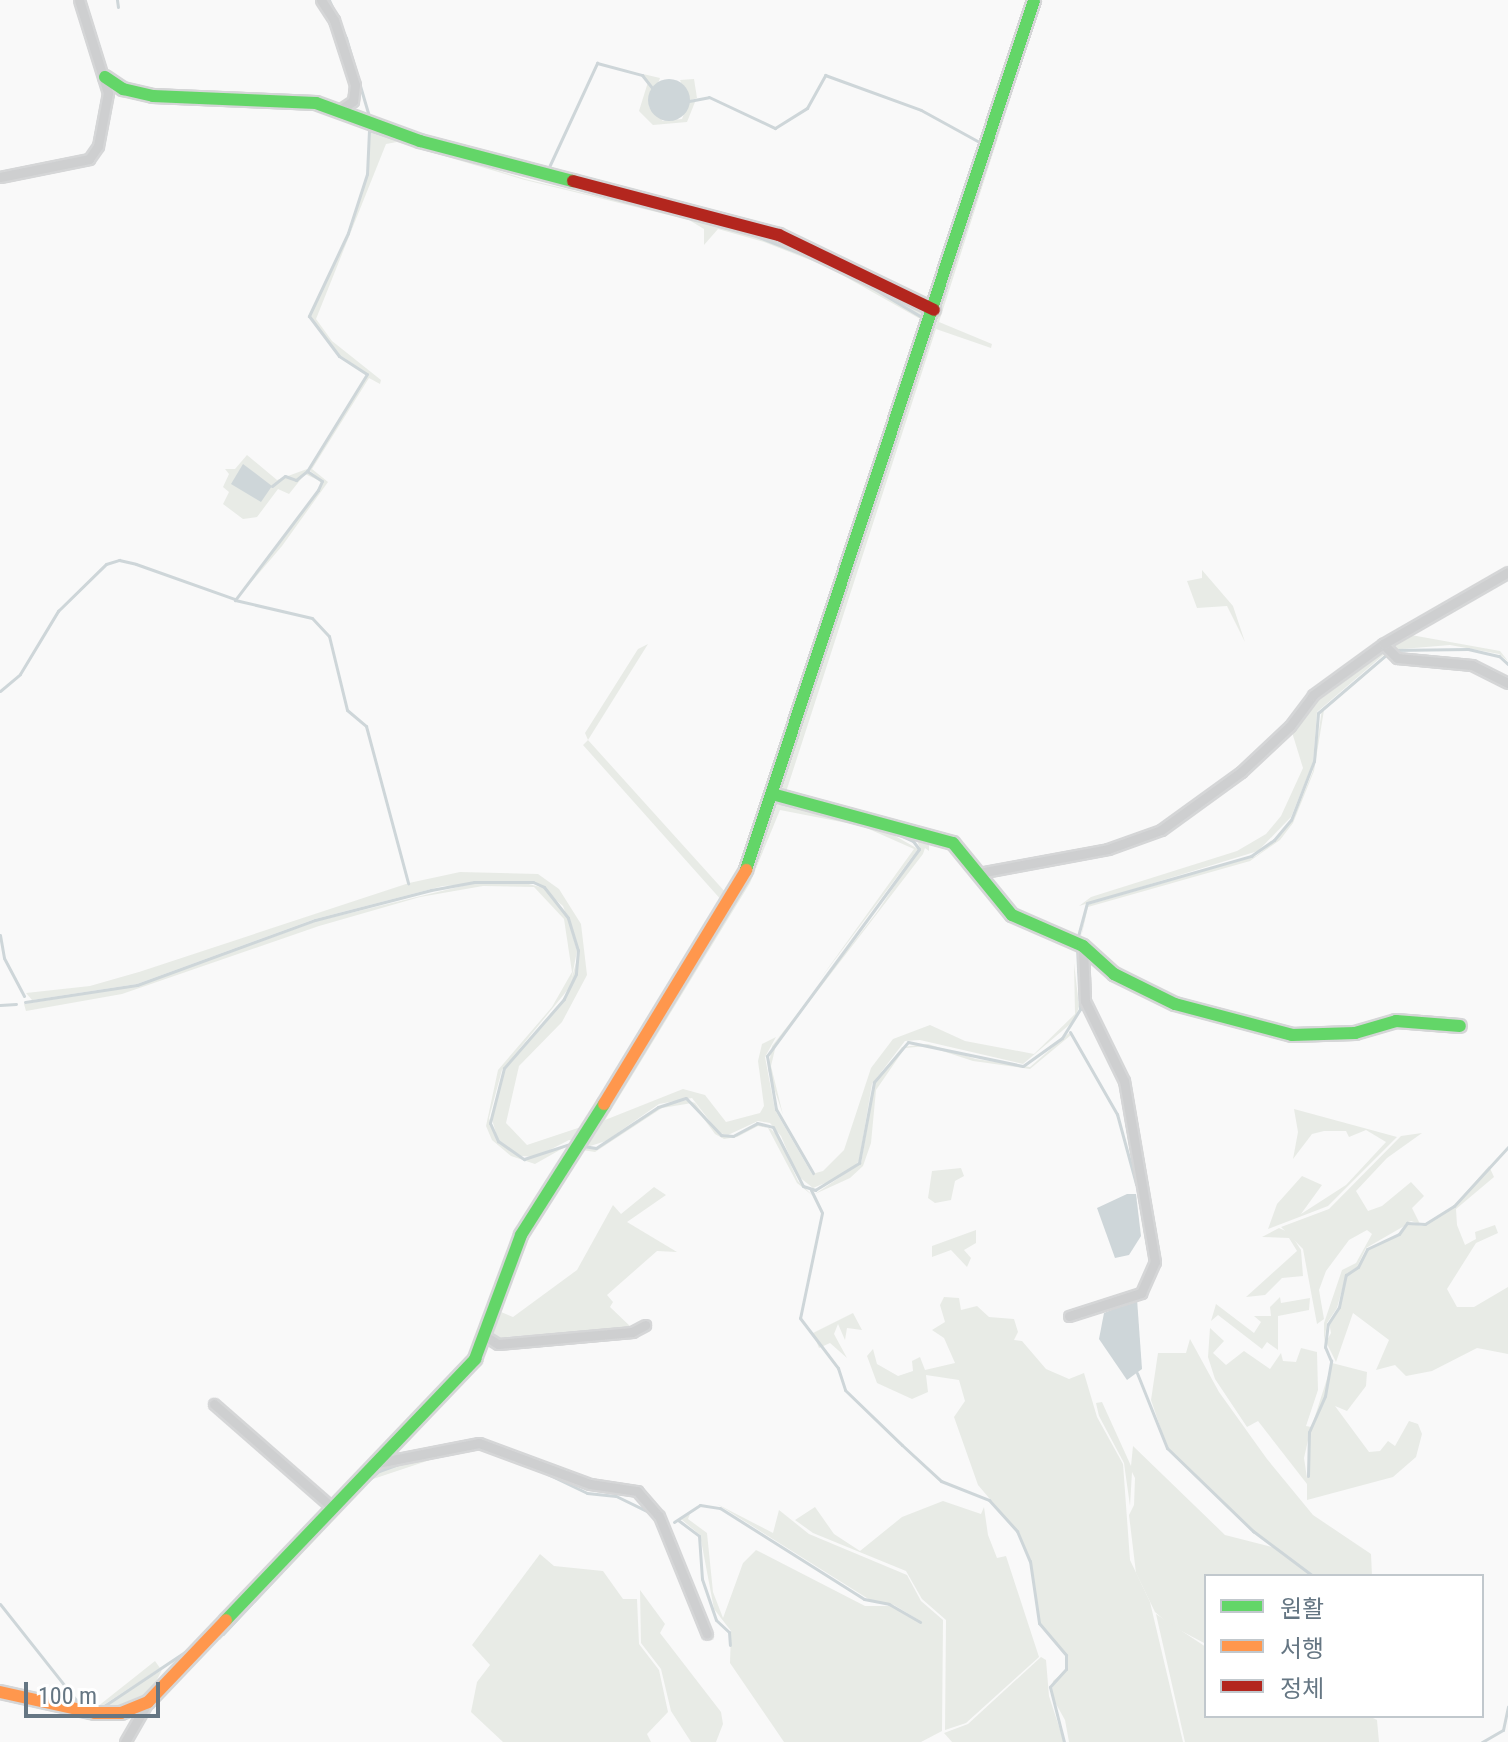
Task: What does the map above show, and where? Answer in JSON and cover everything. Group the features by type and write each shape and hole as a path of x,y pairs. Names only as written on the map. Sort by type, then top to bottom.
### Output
{"street":[{"path":"0,177 89,159 104,130 105,77 79,0"},
{"path":"321,0 334,20 355,85 353,101 338,111"},
{"path":"125,1742 148,1702 475,1359 521,1235 704,945 751,861 776,795 1034,0"},
{"path":"105,77 123,89 153,96 303,101 420,141 779,235 934,310"},
{"path":"979,873 1108,849 1161,830 1241,772 1290,726 1313,695 1383,644 1508,572"},
{"path":"1383,644 1397,658 1472,665 1508,683"},
{"path":"776,795 928,833 953,843 1012,915 1083,946 1129,983 1253,1028 1292,1035 1355,1033 1396,1021 1460,1026"},
{"path":"1069,1316 1141,1293 1155,1262 1124,1081 1085,1001 1083,946"},
{"path":"485,1336 498,1344 632,1332 645,1325"},
{"path":"214,1404 333,1508"},
{"path":"375,1464 479,1443 590,1484 637,1491 659,1516 707,1634"},
{"path":"0,1692 95,1713 121,1713 148,1702"}],"shaded area":[{"path":"1037,0 1042,0 939,322 992,344 991,348 936,329 786,792 781,787"},
{"path":"643,74 660,78 649,107 663,121 682,119 689,101 680,80 694,79 697,98 691,100 695,102 687,122 653,125 639,111 648,82"},
{"path":"669,79 684,85 690,100 684,115 669,121 654,115 648,100 654,85"},
{"path":"233,101 316,104 414,141 777,237 855,273 923,310 929,318 811,684 757,840 722,909 578,1141 569,1140 536,1157 521,1156 498,1140 491,1116 507,1064 567,995 579,952 563,906 533,881 443,886 315,919 137,984 32,1000 26,993 90,986 139,972 409,883 460,872 538,874 559,889 581,924 587,975 562,1022 519,1066 506,1123 527,1145 581,1127 723,902 583,745 588,740 727,894 753,839 746,859 806,694 926,318 835,266 726,225 461,159 317,107"},
{"path":"370,131 525,179 688,218 709,225 726,226 835,268 923,318 804,695 756,829 922,320 828,267 764,242 718,229 704,245 704,229 689,220 525,180 397,142 386,144 316,319 332,341 381,380 380,384 369,378 312,469 328,482 282,546 237,599 319,490 323,481 309,470 368,374 340,355 310,316 350,233 368,174"},
{"path":"247,455 277,480 307,469 320,481 305,474 289,494 278,489 257,517 243,519 223,504 229,492 223,487 229,474 225,469 235,469"},
{"path":"243,464 272,486 261,502 231,484"},
{"path":"1202,570 1233,606 1245,642 1227,606 1197,608 1187,581 1202,578"},
{"path":"1411,635 1500,651 1508,661 1499,654 1450,645 1390,650 1396,639"},
{"path":"648,644 588,740 585,733 638,649"},
{"path":"1383,647 1387,652 1317,712 1313,763 1291,817 1258,851 1079,906 1091,897 1237,851 1266,834 1281,816 1303,768 1291,729 1313,700"},
{"path":"1389,655 1324,710 1314,771 1293,823 1280,840 1250,861 1088,907 1080,942 1087,905 1256,856 1276,840 1293,819 1313,771 1322,709"},
{"path":"778,799 915,833 929,839 929,851 925,848 923,854 776,1045 771,1066 783,1115 768,1070 772,1046 877,912 920,848 917,841 884,826 782,802 883,829 918,849 818,982 914,849 862,826 780,810 750,883 605,1120 683,1089 705,1095 726,1122 760,1113 764,1106 758,1061 762,1044 776,1037 765,1057 775,1110 812,1174 823,1171 844,1150 871,1068 893,1039 930,1025 965,1041 1034,1054 1075,1014 1074,963 1079,1006 1075,1020 1023,1064 920,1040 905,1041 872,1084 859,1161 849,1173 813,1188 798,1176 781,1136 770,1123 758,1121 728,1135 719,1133 692,1098 659,1104 606,1141 584,1148 597,1149 660,1107 687,1100 695,1103 721,1137 735,1137 757,1124 771,1129 778,1136 798,1181 813,1196 797,1183 768,1128 758,1126 737,1137 724,1139 715,1134 692,1103 662,1108 595,1152 582,1150 534,1225 501,1312 513,1317 577,1270 613,1205 621,1214 654,1187 666,1195 627,1222 677,1252 657,1251 607,1295 613,1302 610,1307 632,1328 492,1338 523,1239 743,884"},
{"path":"521,882 544,888 568,919 577,951 570,987 502,1070 489,1118 499,1143 525,1160 574,1142 535,1164 511,1156 492,1140 486,1126 498,1070 552,1007 572,972 564,919 534,887 483,886 420,897 319,926 122,994 26,1011 24,1004 138,986 317,921 475,883"},
{"path":"1069,1033 1071,1035 1030,1069 973,1061 927,1046 905,1048 876,1090 871,1143 863,1166 850,1178 815,1194 861,1163 875,1082 902,1047 928,1044 976,1059 1030,1067"},
{"path":"1294,1109 1397,1137 1328,1206 1268,1229 1277,1204 1302,1176 1322,1185 1301,1214 1346,1185 1386,1142 1366,1130 1349,1137 1346,1131 1324,1131 1312,1134 1293,1159 1298,1132"},
{"path":"1422,1133 1387,1158 1356,1191 1368,1211 1382,1206 1411,1182 1424,1196 1412,1208 1420,1224 1407,1223 1422,1226 1454,1206 1489,1166 1494,1177 1456,1209 1457,1225 1465,1245 1476,1239 1475,1232 1495,1225 1498,1233 1476,1243 1447,1289 1457,1307 1474,1307 1508,1287 1508,1354 1477,1348 1432,1371 1406,1376 1395,1365 1376,1370 1389,1340 1353,1313 1336,1362 1326,1342 1331,1333 1329,1322 1340,1307 1347,1276 1358,1268 1367,1249 1399,1234 1406,1225 1366,1248 1357,1267 1346,1275 1337,1308 1327,1323 1324,1342 1324,1323 1342,1270 1356,1263 1372,1234 1367,1230 1349,1240 1326,1271 1319,1290 1324,1319 1317,1324 1303,1249 1281,1227 1329,1209 1401,1136"},
{"path":"961,1168 964,1176 955,1181 951,1200 935,1203 928,1198 932,1171"},
{"path":"1127,1194 1136,1194 1141,1236 1129,1255 1115,1258 1097,1208"},
{"path":"1279,1228 1290,1233 1301,1250 1303,1276 1282,1278 1265,1295 1246,1297 1297,1251 1289,1238 1262,1237"},
{"path":"976,1230 976,1243 964,1250 971,1258 967,1267 951,1250 932,1257 932,1246"},
{"path":"944,1297 959,1298 961,1310 977,1306 989,1317 1014,1319 1018,1332 1014,1340 1022,1341 1046,1369 1069,1379 1084,1373 1097,1417 1123,1464 1130,1560 1150,1602 1183,1742 1069,1742 1065,1720 1051,1695 1053,1681 1067,1669 1067,1655 1040,1623 1031,1561 1017,1531 978,1485 954,1417 965,1401 959,1380 926,1375 928,1392 912,1399 877,1383 867,1356 873,1349 877,1364 898,1376 913,1371 912,1361 920,1357 925,1370 955,1363 944,1338 932,1330 945,1322 940,1305"},
{"path":"1280,1297 1281,1303 1310,1298 1309,1310 1278,1316 1278,1350 1267,1342 1262,1349 1218,1315 1211,1321 1216,1304 1254,1333 1261,1322 1254,1316 1271,1316 1270,1307"},
{"path":"1137,1299 1142,1369 1127,1380 1099,1339 1104,1313"},
{"path":"853,1313 862,1330 847,1328 845,1340 838,1324 834,1334 847,1358 830,1343 819,1348 813,1333"},
{"path":"1210,1328 1224,1341 1213,1353 1226,1365 1244,1351 1270,1369 1281,1353 1283,1361 1296,1362 1301,1348 1317,1352 1318,1390 1306,1426 1311,1427 1304,1458 1307,1478 1310,1432 1332,1363 1367,1372 1366,1386 1347,1411 1335,1406 1369,1452 1380,1451 1388,1441 1395,1446 1409,1421 1418,1424 1422,1434 1416,1457 1393,1477 1307,1500 1307,1484 1258,1421 1247,1427 1215,1379 1208,1357"},
{"path":"1190,1339 1219,1392 1267,1459 1313,1515 1371,1554 1372,1574 1311,1574 1252,1529 1167,1447 1151,1400 1158,1353 1186,1353"},
{"path":"1102,1402 1131,1466 1133,1446 1225,1535 1280,1549 1310,1574 1204,1574 1204,1643 1170,1625 1155,1612 1136,1573 1129,1515 1134,1505 1135,1478 1132,1472 1130,1506 1124,1463 1099,1416 1096,1403"},
{"path":"470,1445 485,1449 451,1453 373,1479 220,1640 213,1639 377,1466"},
{"path":"943,1501 981,1514 984,1507 988,1535 997,1558 1006,1556 1039,1657 966,1723 945,1730 946,1620 922,1599 906,1571 813,1533 795,1520 815,1507 834,1534 860,1551 902,1517"},
{"path":"717,1504 773,1533 779,1510 809,1534 907,1575 921,1601 943,1620 942,1731 921,1742 784,1742 730,1663 731,1631 714,1609 700,1535 681,1519 690,1514 688,1519 707,1533 713,1592 723,1618 743,1563 756,1550 865,1606 891,1606 922,1622 894,1605 870,1600"},
{"path":"540,1554 554,1566 603,1571 623,1599 637,1599 639,1644 659,1670 668,1712 647,1734 651,1742 503,1742 471,1712 477,1682 490,1665 472,1645"},
{"path":"640,1590 665,1624 660,1633 721,1712 723,1724 716,1742 691,1742 671,1711 661,1669 641,1643"},
{"path":"1156,1614 1204,1646 1204,1718 1373,1718 1377,1720 1379,1742 1185,1742"},
{"path":"1041,1657 1046,1660 1049,1696 1064,1742 952,1742 944,1733 968,1724"},
{"path":"155,1661 160,1668 99,1708 162,1670 148,1697 123,1710 93,1711 89,1704 97,1707"}],"waterway":[{"path":"117,0 118,7"},
{"path":"329,0 346,38 369,116"},
{"path":"549,167 597,63 642,75 653,89"},
{"path":"689,101 709,97 775,128 807,108 825,75 921,110 981,143"},
{"path":"369,130 414,145"},
{"path":"369,130 367,174 348,233 309,316 339,356 367,374 307,471 322,481 318,490 235,600 312,618 329,636 347,710 366,726 408,883"},
{"path":"422,148 658,209"},
{"path":"696,219 720,225"},
{"path":"746,232 810,257"},
{"path":"863,282 925,319"},
{"path":"272,486 285,476 296,480 307,471"},
{"path":"0,691 20,674 58,611 106,564 119,560 136,564 235,599"},
{"path":"1393,650 1468,649 1499,656 1508,664"},
{"path":"1077,940 1087,903 1251,856 1274,840 1291,820 1314,761 1318,713 1387,654"},
{"path":"780,803 884,828 913,841 919,849 767,1056 776,1109 813,1173"},
{"path":"25,1002 137,985 315,920 431,890 474,882 533,882 544,887 568,918 578,950 576,974 564,999 504,1068 490,1123 498,1141 524,1159 576,1142"},
{"path":"0,935 4,958 24,996"},
{"path":"583,1146 596,1148 658,1107 686,1098 721,1135 733,1136 757,1123 773,1127 803,1186 815,1190 859,1163 874,1082 908,1042 1023,1066 1062,1038 1080,1009 1077,947"},
{"path":"0,1005 16,1004"},
{"path":"1070,1032 1117,1114 1136,1184"},
{"path":"1308,1476 1309,1432 1325,1396 1331,1361 1325,1347 1328,1324 1339,1307 1346,1275 1358,1267 1367,1249 1399,1234 1407,1223 1425,1224 1454,1206 1508,1147"},
{"path":"811,1190 822,1213 800,1318 838,1368 845,1390 941,1481 989,1500 1017,1531 1030,1561 1039,1623 1066,1655 1066,1669 1050,1687 1064,1742"},
{"path":"1137,1373 1167,1448 1253,1531 1310,1574"},
{"path":"223,1634 365,1483 379,1471 407,1461"},
{"path":"537,1469 587,1493 616,1496 651,1513"},
{"path":"674,1522 700,1505 720,1508 864,1599 889,1604 920,1622"},
{"path":"678,1520 699,1536 702,1579 716,1620 729,1632 730,1645"},
{"path":"0,1604 76,1700"},
{"path":"101,1708 195,1645"},
{"path":"1482,1742 1503,1730 1508,1707"}],"traffic: fast":[{"path":"746,870 1034,0"},
{"path":"105,77 123,89 153,96 316,103 420,141 573,181"},
{"path":"776,795 953,843 1012,915 1083,946 1114,974 1175,1004 1292,1035 1355,1033 1396,1021 1460,1026"},
{"path":"226,1620 475,1359 521,1235 604,1104"}],"traffic: slow":[{"path":"604,1104 746,870"},
{"path":"0,1692 95,1713 121,1713 148,1702 226,1620"}],"traffic: jam":[{"path":"573,181 779,235 934,310"}]}
